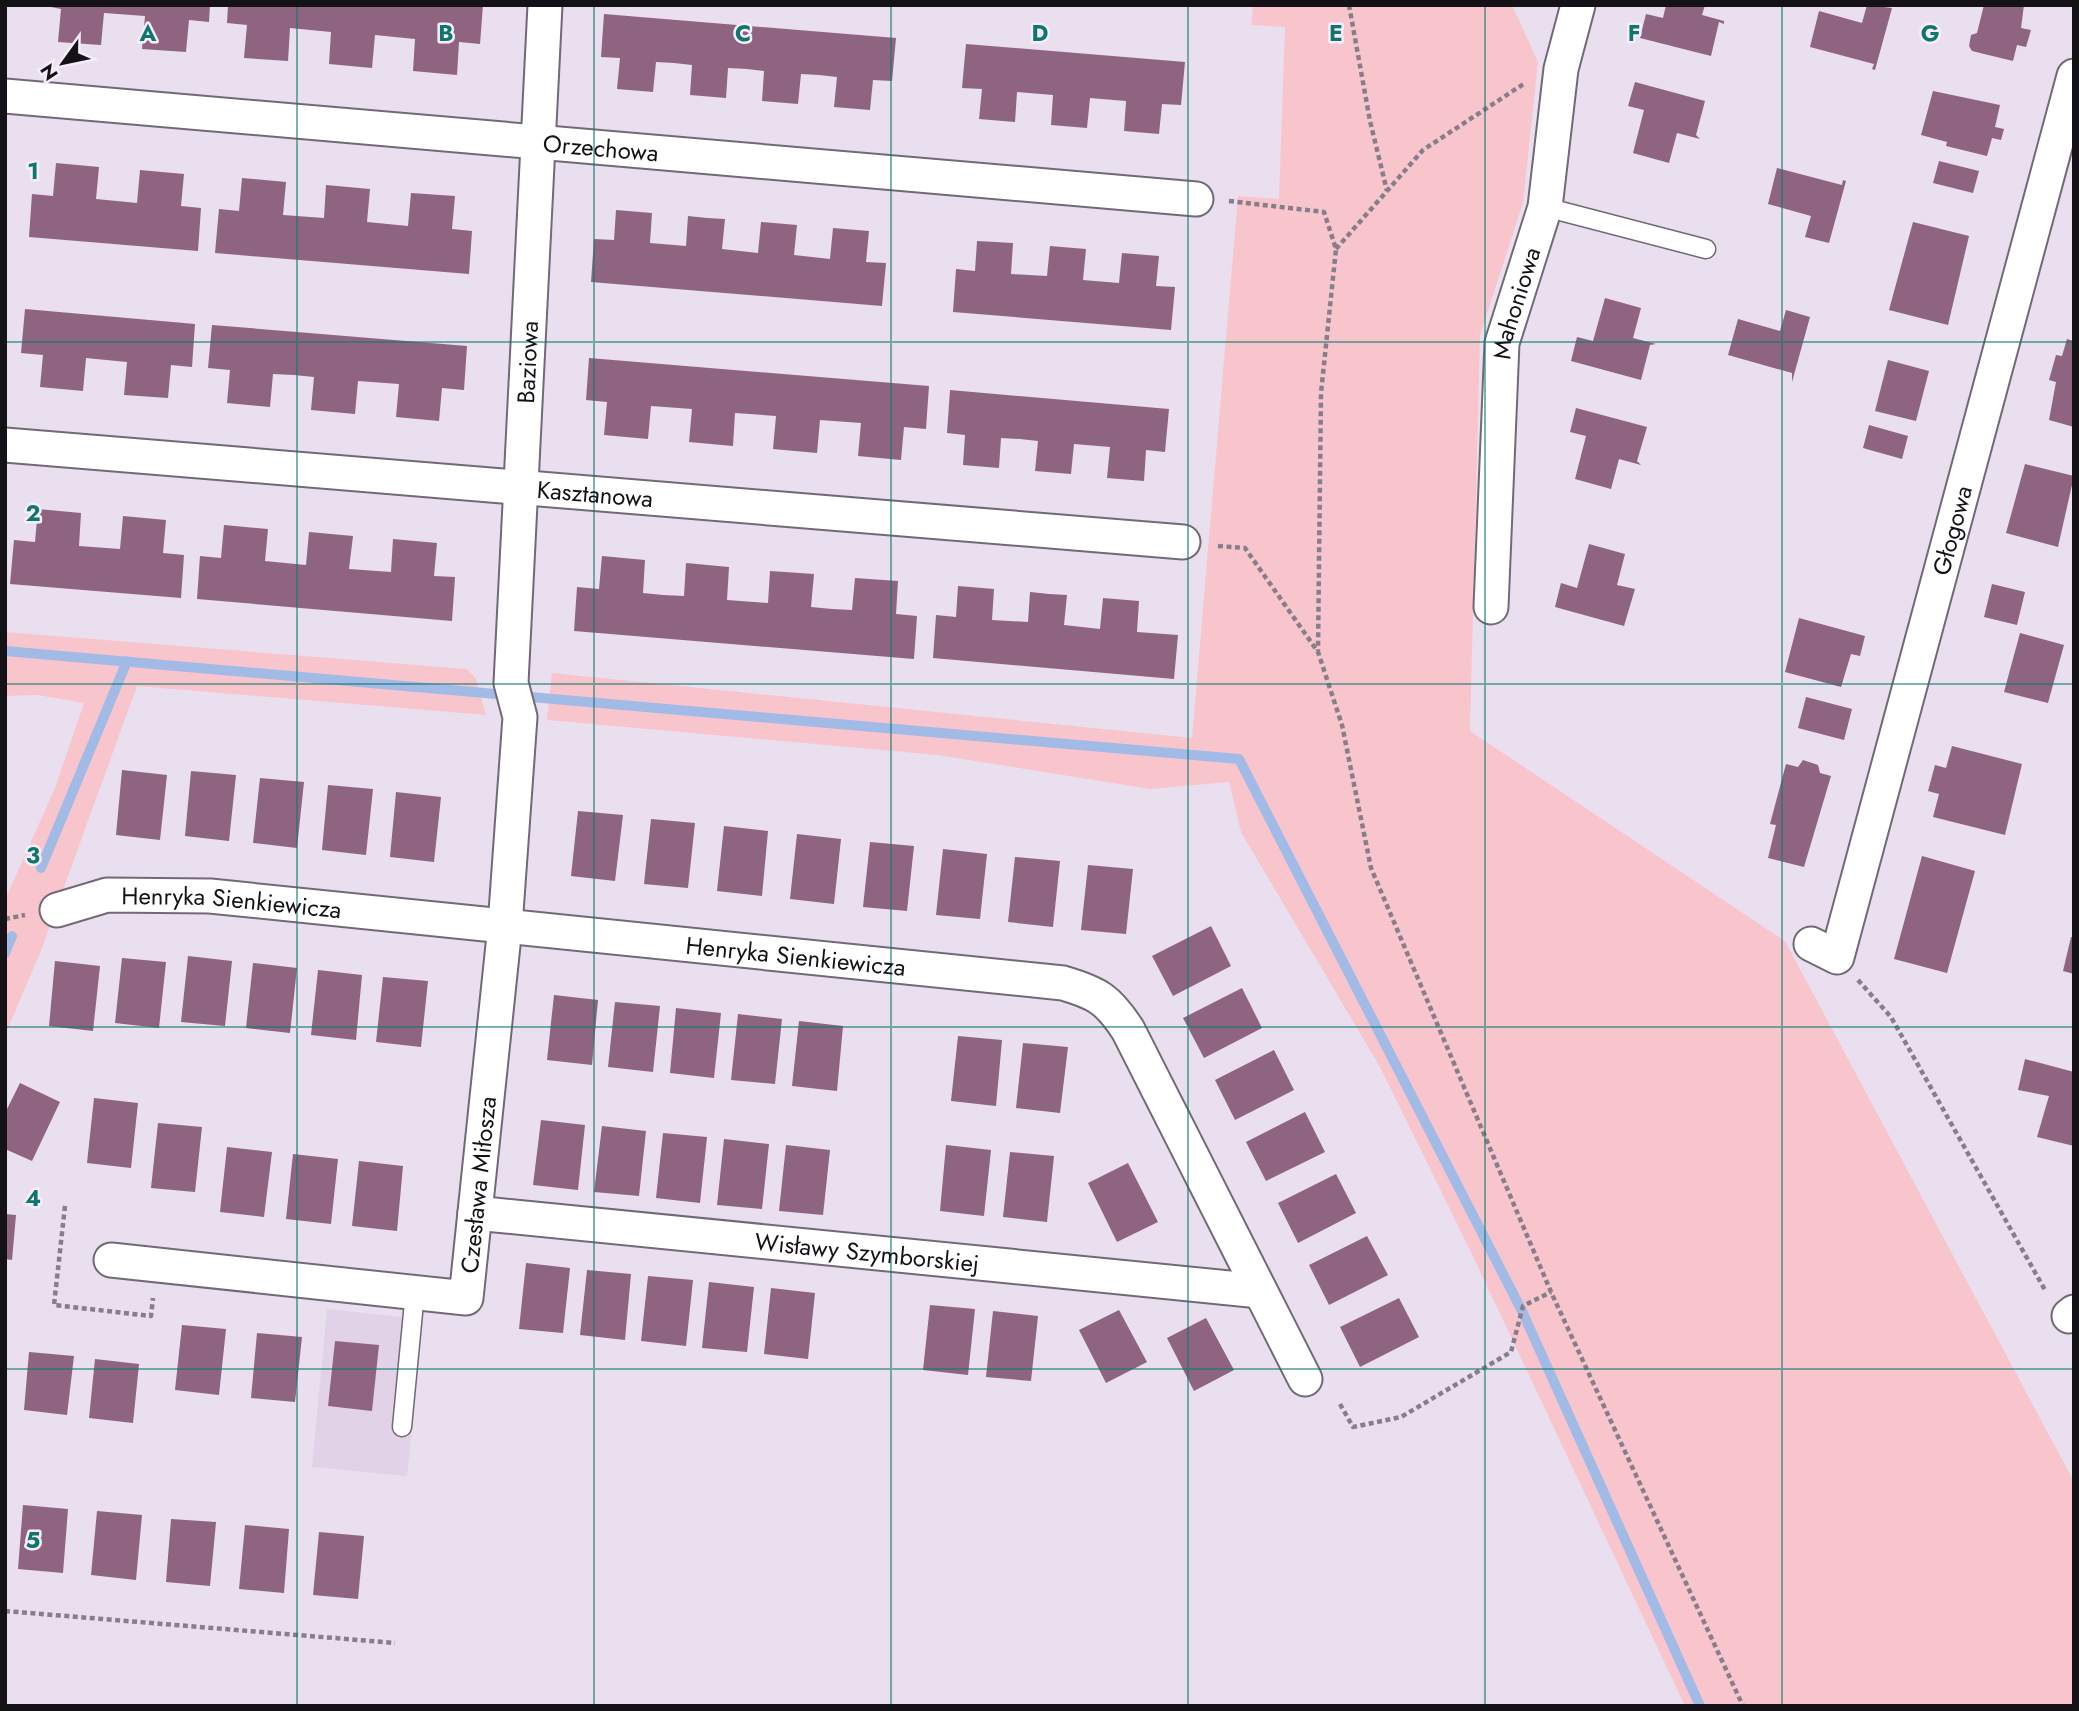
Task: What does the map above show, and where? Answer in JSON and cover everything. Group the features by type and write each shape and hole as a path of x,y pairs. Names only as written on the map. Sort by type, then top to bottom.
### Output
{"street":[{"name":"Baziowa","path":"520,717 511,683 545,5"},
{"name":"Mahoniowa","path":"1491,607 1502,343 1545,207 1561,69 1578,5"},
{"name":"Głogowa","path":"1824,950 2074,76"},
{"name":"Orzechowa","path":"5,96 1211,200"},
{"name":"Kasztanowa","path":"5,445 1198,544"},
{"name":"Czesława Miłosza","path":"111,1260 466,1298 505,926 520,717"},
{"name":"Henryka Sienkiewicza","path":"57,910 107,895 210,896 1049,981 1095,993 1114,1008 1128,1030 1305,1379"},
{"name":"Wisławy Szymborskiej","path":"475,1213 1260,1291"}],"lane":[{"path":"1545,207 1706,249"},
{"path":"402,1427 415,1292"}],"path":[{"path":"1349,5 1370,121 1387,191"},
{"path":"1336,249 1423,150 1537,75"},
{"path":"1211,200 1324,212 1336,249 1321,393 1318,652"},
{"path":"1198,544 1245,548 1318,652 1342,724 1371,869 1551,1292 1743,1706"},
{"path":"1824,950 1891,1017 2045,1290 2071,1314"},
{"path":"1340,1404 1353,1427 1401,1418 1511,1352 1523,1306 1551,1292"},
{"path":"5,1611 395,1643"}],"shaded area":[{"path":"1253,5 1512,5 1538,62 1523,203 1480,335 1470,731 1785,941 2074,1482 2074,1706 1685,1706 1469,1248 1380,1067 1241,832 1229,782 1150,789 938,755 547,720 552,673 1192,738 1238,196 1279,199 1285,27 1251,25"},
{"path":"5,632 467,669 476,679 486,715 137,686 40,953 5,1035 5,900 55,788 84,703 38,695 5,696"},
{"path":"327,1309 401,1317 421,1341 407,1476 312,1467"}],"building":[{"path":"41,5 210,5 209,22 189,20 186,52 142,49 145,16 104,13 101,45 58,42 61,9"},
{"path":"228,5 483,5 480,44 459,42 457,75 413,71 415,39 375,35 372,68 329,64 331,32 290,28 288,61 244,58 247,25 227,23"},
{"path":"1666,5 1705,5 1702,15 1724,21 1724,24 1719,22 1711,56 1640,38 1646,14 1663,18"},
{"path":"1867,5 1892,8 1875,70 1872,69 1874,64 1810,47 1819,11 1862,23"},
{"path":"1984,5 2024,5 2021,28 2031,30 2026,47 2017,45 2013,61 1972,51 1969,46 1971,35 1977,33"},
{"path":"604,14 896,38 892,81 873,80 870,110 834,107 837,77 819,75 801,74 798,104 762,101 764,71 747,69 728,68 726,98 690,95 692,65 674,63 656,62 653,92 617,89 620,58 601,57"},
{"path":"966,44 1185,62 1181,105 1162,104 1159,134 1124,131 1126,101 1090,98 1087,128 1051,125 1053,95 1017,92 1015,122 979,119 982,89 962,88"},
{"path":"1635,82 1705,101 1696,135 1700,139 1677,133 1669,163 1633,153 1644,110 1628,106"},
{"path":"1933,91 2000,105 1995,127 2004,129 2001,140 1992,138 1987,156 1946,146 1947,142 1921,135"},
{"path":"1939,161 1979,171 1973,193 1933,183"},
{"path":"56,163 99,167 96,199 137,203 140,170 184,174 181,206 201,208 198,251 29,237 32,194 53,196"},
{"path":"1777,168 1842,185 1843,180 1846,181 1829,243 1805,237 1811,216 1768,204"},
{"path":"242,178 286,182 283,215 324,218 326,185 370,189 367,222 408,226 411,193 455,196 452,229 472,231 469,274 215,253 219,209 239,211"},
{"path":"616,210 652,213 650,243 686,246 688,216 725,219 722,249 758,253 761,222 797,225 794,255 830,259 833,228 869,231 866,262 886,263 882,306 591,282 594,239 614,240"},
{"path":"1913,222 1969,236 1948,325 1889,310"},
{"path":"977,241 1013,243 1011,274 1047,276 1050,246 1086,249 1083,280 1119,283 1122,253 1159,256 1156,286 1175,287 1171,330 953,312 956,269 975,271"},
{"path":"1605,298 1641,308 1633,338 1656,344 1650,345 1641,380 1571,361 1577,337 1593,341"},
{"path":"25,309 195,324 192,367 171,365 168,398 124,395 127,362 86,358 83,391 40,387 43,355 21,353"},
{"path":"1786,310 1810,317 1792,382 1792,373 1728,355 1738,319 1780,331"},
{"path":"212,325 467,346 464,390 442,388 439,421 396,417 399,384 358,381 355,414 311,410 314,377 294,375 273,374 270,407 227,403 230,370 208,368"},
{"path":"2067,339 2074,341 2074,427 2049,420 2056,382 2049,380 2056,355 2062,356"},
{"path":"589,358 929,386 926,429 904,427 901,460 858,456 861,423 820,420 817,453 773,449 776,416 735,413 733,446 689,442 692,409 651,406 648,439 604,435 607,402 586,400"},
{"path":"1888,360 1929,371 1916,421 1875,411"},
{"path":"950,390 1169,409 1165,452 1146,450 1144,481 1107,478 1110,447 1074,444 1071,474 1035,471 1038,441 1020,439 1001,438 999,468 963,465 965,435 947,433"},
{"path":"1576,408 1647,427 1637,461 1641,465 1619,459 1611,489 1575,479 1586,436 1570,432"},
{"path":"1869,425 1908,436 1902,459 1863,448"},
{"path":"2025,464 2074,476 2058,547 2006,533"},
{"path":"38,509 81,513 79,546 120,549 123,516 166,520 163,553 184,555 181,598 10,584 14,540 35,542"},
{"path":"224,525 268,529 265,561 306,565 309,532 353,536 349,569 391,572 393,539 437,543 434,576 455,577 452,621 197,599 200,556 221,558"},
{"path":"1589,544 1625,554 1617,585 1635,589 1624,626 1555,607 1561,583 1577,588"},
{"path":"602,556 645,560 643,593 663,595 684,596 686,563 729,567 727,600 768,603 770,571 814,574 811,607 832,609 852,610 855,578 898,581 896,614 917,616 914,659 574,631 577,587 599,589"},
{"path":"1992,584 2025,592 2017,625 1984,617"},
{"path":"958,586 994,589 992,620 1028,622 1030,592 1067,595 1064,625 1100,629 1103,598 1139,601 1137,632 1178,635 1174,679 933,658 936,615 956,617"},
{"path":"1799,618 1865,636 1860,656 1851,654 1841,687 1785,672"},
{"path":"2020,633 2064,645 2048,703 2004,692"},
{"path":"1806,697 1852,709 1844,740 1798,728"},
{"path":"1952,746 2022,764 2005,835 1933,817 1939,794 1928,791 1935,765 1946,768"},
{"path":"1803,760 1818,765 1820,773 1831,776 1804,867 1768,858 1776,825 1770,824 1786,764 1798,767"},
{"path":"122,770 167,775 160,840 116,835"},
{"path":"191,771 236,775 229,841 185,836"},
{"path":"260,778 304,782 297,848 253,843"},
{"path":"328,785 373,789 366,855 322,850"},
{"path":"396,792 441,797 434,862 390,857"},
{"path":"578,811 623,815 615,881 571,876"},
{"path":"651,819 695,823 688,888 644,884"},
{"path":"724,826 768,831 762,896 717,891"},
{"path":"797,834 841,839 834,904 790,899"},
{"path":"870,842 914,846 907,911 863,907"},
{"path":"943,849 987,854 980,919 936,915"},
{"path":"1922,856 1975,871 1947,973 1894,959"},
{"path":"1015,857 1060,861 1053,927 1008,922"},
{"path":"1088,865 1133,869 1126,934 1081,930"},
{"path":"1211,926 1231,966 1173,996 1152,956"},
{"path":"2071,937 2074,937 2074,974 2063,971"},
{"path":"188,956 232,961 225,1026 181,1022"},
{"path":"122,958 166,962 159,1028 115,1023"},
{"path":"55,961 100,966 93,1031 49,1026"},
{"path":"253,963 297,968 290,1033 246,1028"},
{"path":"318,970 362,975 356,1040 311,1035"},
{"path":"383,977 428,981 421,1047 376,1042"},
{"path":"1242,988 1262,1028 1204,1058 1183,1018"},
{"path":"554,995 598,1000 592,1065 547,1060"},
{"path":"615,1002 660,1006 653,1072 608,1067"},
{"path":"676,1008 721,1013 714,1078 670,1073"},
{"path":"738,1014 782,1019 775,1084 731,1080"},
{"path":"799,1021 843,1026 837,1091 792,1086"},
{"path":"958,1036 1002,1040 996,1106 951,1101"},
{"path":"1023,1043 1068,1047 1060,1113 1016,1108"},
{"path":"1274,1050 1294,1090 1235,1120 1215,1080"},
{"path":"2025,1059 2074,1072 2074,1146 2037,1137 2049,1096 2018,1090"},
{"path":"20,1083 60,1102 32,1161 5,1149 5,1113"},
{"path":"94,1098 138,1103 131,1168 87,1163"},
{"path":"1305,1112 1325,1152 1266,1181 1246,1142"},
{"path":"541,1120 585,1125 578,1190 533,1185"},
{"path":"158,1123 202,1127 195,1192 151,1188"},
{"path":"602,1126 646,1131 639,1196 594,1192"},
{"path":"663,1133 707,1137 700,1203 656,1198"},
{"path":"724,1139 769,1144 762,1209 717,1205"},
{"path":"786,1145 830,1150 823,1215 779,1211"},
{"path":"946,1145 991,1150 984,1216 940,1211"},
{"path":"227,1147 272,1152 264,1217 220,1212"},
{"path":"1010,1152 1054,1156 1047,1222 1003,1217"},
{"path":"293,1154 338,1159 331,1224 286,1219"},
{"path":"359,1161 403,1166 397,1231 352,1226"},
{"path":"1128,1163 1158,1222 1117,1242 1088,1183"},
{"path":"1336,1174 1356,1213 1298,1243 1278,1203"},
{"path":"5,1214 16,1215 12,1260 5,1259"},
{"path":"1367,1236 1388,1275 1329,1305 1309,1265"},
{"path":"526,1263 570,1268 563,1333 519,1329"},
{"path":"587,1270 631,1274 625,1340 580,1335"},
{"path":"648,1276 693,1280 686,1346 641,1341"},
{"path":"709,1282 754,1287 747,1352 702,1348"},
{"path":"771,1288 815,1293 808,1359 764,1354"},
{"path":"1399,1298 1419,1337 1360,1367 1340,1327"},
{"path":"930,1305 975,1309 968,1375 923,1370"},
{"path":"1119,1310 1147,1362 1106,1383 1079,1330"},
{"path":"993,1311 1038,1316 1031,1381 986,1377"},
{"path":"1206,1318 1234,1370 1194,1391 1167,1338"},
{"path":"182,1325 226,1329 219,1395 175,1390"},
{"path":"257,1333 302,1337 295,1402 251,1398"},
{"path":"335,1341 379,1345 372,1411 328,1406"},
{"path":"29,1352 74,1356 67,1415 24,1410"},
{"path":"95,1359 139,1364 133,1423 89,1418"},
{"path":"23,1505 68,1509 63,1573 18,1569"},
{"path":"97,1511 142,1515 136,1580 91,1575"},
{"path":"171,1519 216,1522 210,1586 166,1582"},
{"path":"245,1525 289,1529 284,1593 239,1589"},
{"path":"319,1532 364,1536 358,1599 313,1595"}],"waterway":[{"path":"5,651 1239,759 1522,1311 1700,1706"},
{"path":"41,868 127,661"},
{"path":"5,953 12,936"}]}
